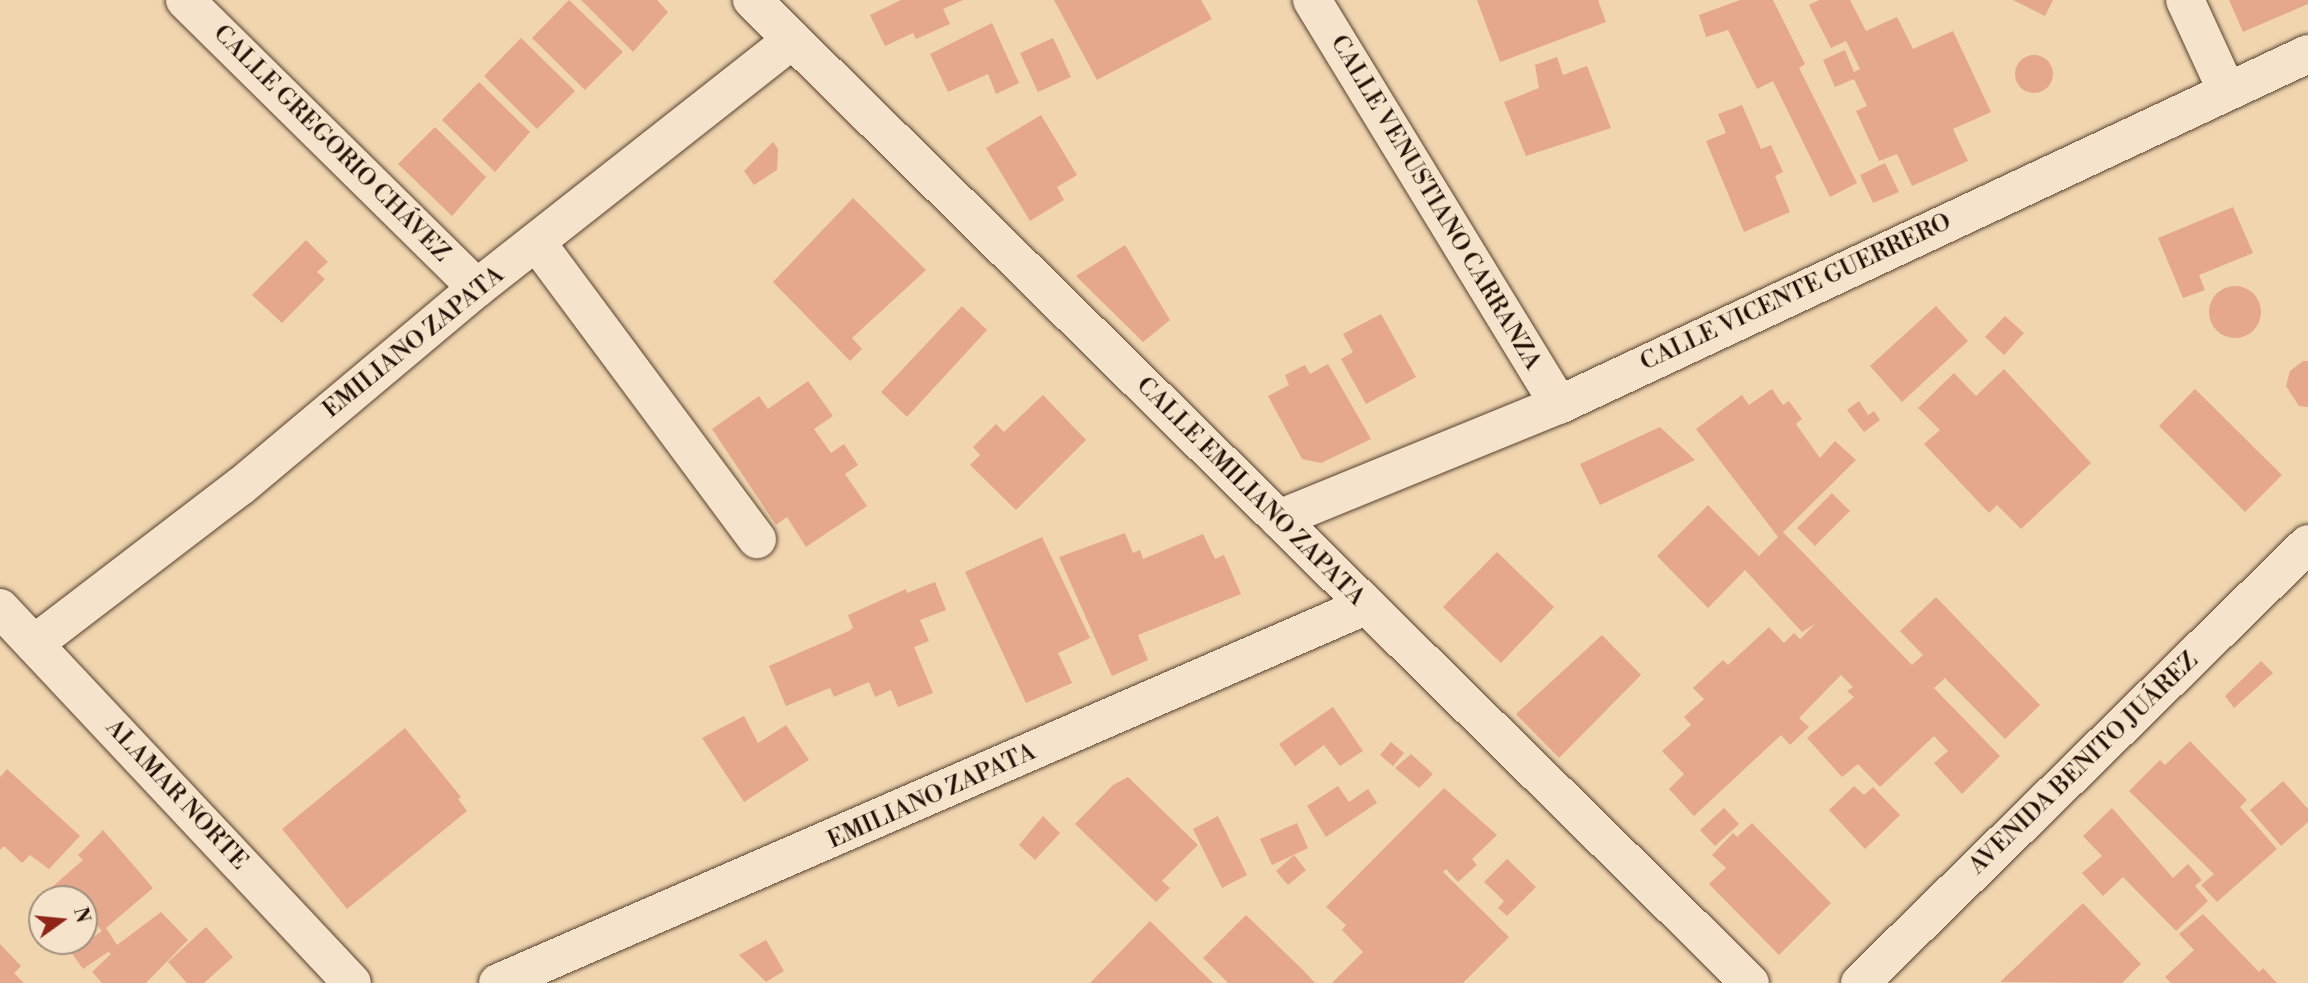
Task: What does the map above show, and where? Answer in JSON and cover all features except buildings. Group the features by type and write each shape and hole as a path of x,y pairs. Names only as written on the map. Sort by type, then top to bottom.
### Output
{"street":[{"name":"CALLE GREGORIO CHÁVEZ","path":"185,0 477,288"},
{"name":"CALLE EMILIANO ZAPATA","path":"752,0 1750,983"},
{"name":"CALLE VENUSTIANO CARRANZA","path":"1312,0 1559,405"},
{"path":"2185,0 2226,89"},
{"name":"EMILIANO ZAPATA","path":"34,644 241,486 477,288 792,40"},
{"name":"CALLE VICENTE GUERRERO","path":"1279,519 1559,405 2226,89 2308,54"},
{"path":"537,243 757,539"},
{"name":"AVENIDA BENITO JUÁREZ","path":"1860,983 2308,544"},
{"name":"EMILIANO ZAPATA","path":"498,983 1365,606"},
{"name":"ALAMAR NORTE","path":"0,608 352,983"}]}
